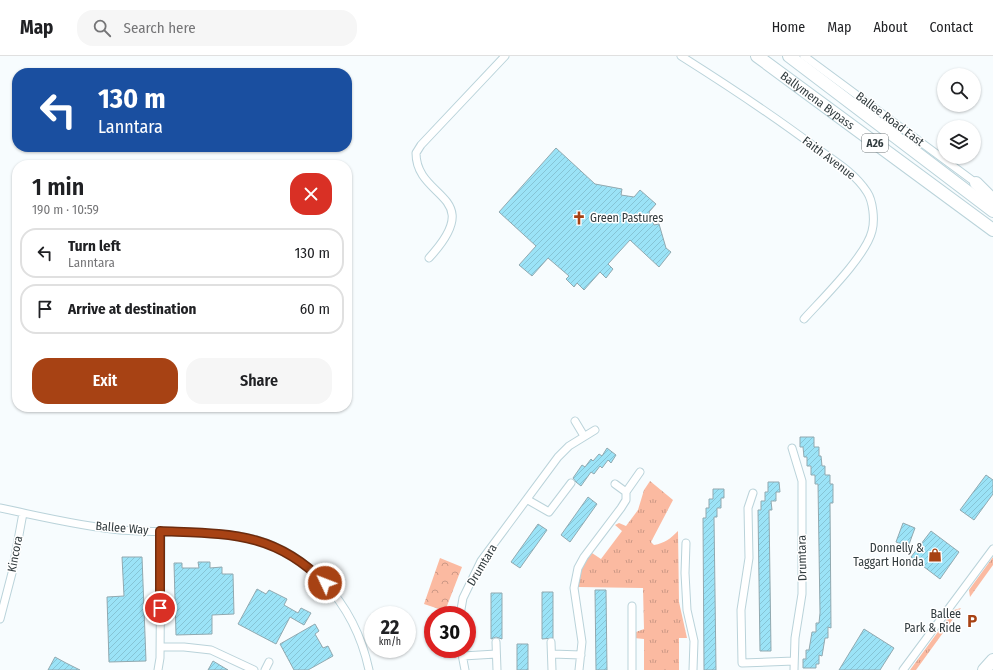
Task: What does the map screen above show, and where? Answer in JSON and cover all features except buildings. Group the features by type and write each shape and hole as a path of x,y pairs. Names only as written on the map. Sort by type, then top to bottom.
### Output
{"main road":[{"name":"Ballymena Bypass","path":"757,56 993,230"},
{"name":"Ballymena Bypass","path":"789,56 993,210"},
{"path":"976,183 993,200"},
{"path":"984,670 993,660"}],"street":[{"path":"428,258 440,245 449,230 452,217 448,201 420,173 416,153 504,56"},
{"name":"Faith Avenue","path":"681,56 782,122 856,177 868,194 873,212 872,230 866,245 835,286 804,319"},
{"name":"Ballee Road East","path":"804,56 976,183"},
{"path":"575,422 584,436"},
{"name":"Drumtara","path":"462,606 466,592 481,561 528,500 558,457 568,446 595,430"},
{"name":"Drumtara","path":"792,448 802,481 802,594 795,638 794,670"},
{"path":"579,670 582,634 574,588 578,568 584,557 621,508 626,500 626,492 640,472"},
{"path":"528,500 549,512 571,483"},
{"path":"615,484 626,492"},
{"path":"753,493 748,508 749,558 741,610 742,666 794,661"},
{"name":"Ballee Way","path":"0,508 120,530 238,536 264,541 288,554 318,575 337,596 357,630 369,670"},
{"name":"Kincora","path":"0,619 12,573 23,513"},
{"path":"158,670 160,647 160,531"},
{"path":"686,543 685,584 687,610 694,641 693,670"},
{"path":"903,670 993,549"},
{"path":"632,606 632,670"},
{"path":"496,642 497,670"},
{"path":"551,642 552,670"},
{"path":"160,647 190,647 211,650 254,670"},
{"path":"476,653 496,654"},
{"path":"552,654 581,656"},
{"path":"463,658 465,670"},
{"path":"265,670 269,662"}],"green space":[{"path":"650,481 673,500 651,542 654,545 664,542 678,531 679,602 687,638 679,638 679,670 644,670 644,639 634,638 636,632 644,629 643,588 578,587 580,573 586,561 592,553 601,559 622,531 615,525 619,523 626,526 638,510 644,490"},
{"path":"993,557 993,565 970,597 969,590"},
{"path":"440,558 462,567 447,606 430,606 424,604"},
{"path":"961,608 916,670 910,670 954,610"}],"place":[{"name":"Green Pastures","path":"579,218"},
{"name":"Donnelly & Taggart Honda","path":"935,555"},
{"name":"Ballee Park & Ride","path":"972,621"}],"route":[{"path":"160,608 160,531 225,534 264,541 300,561 318,575 325,583"}]}
